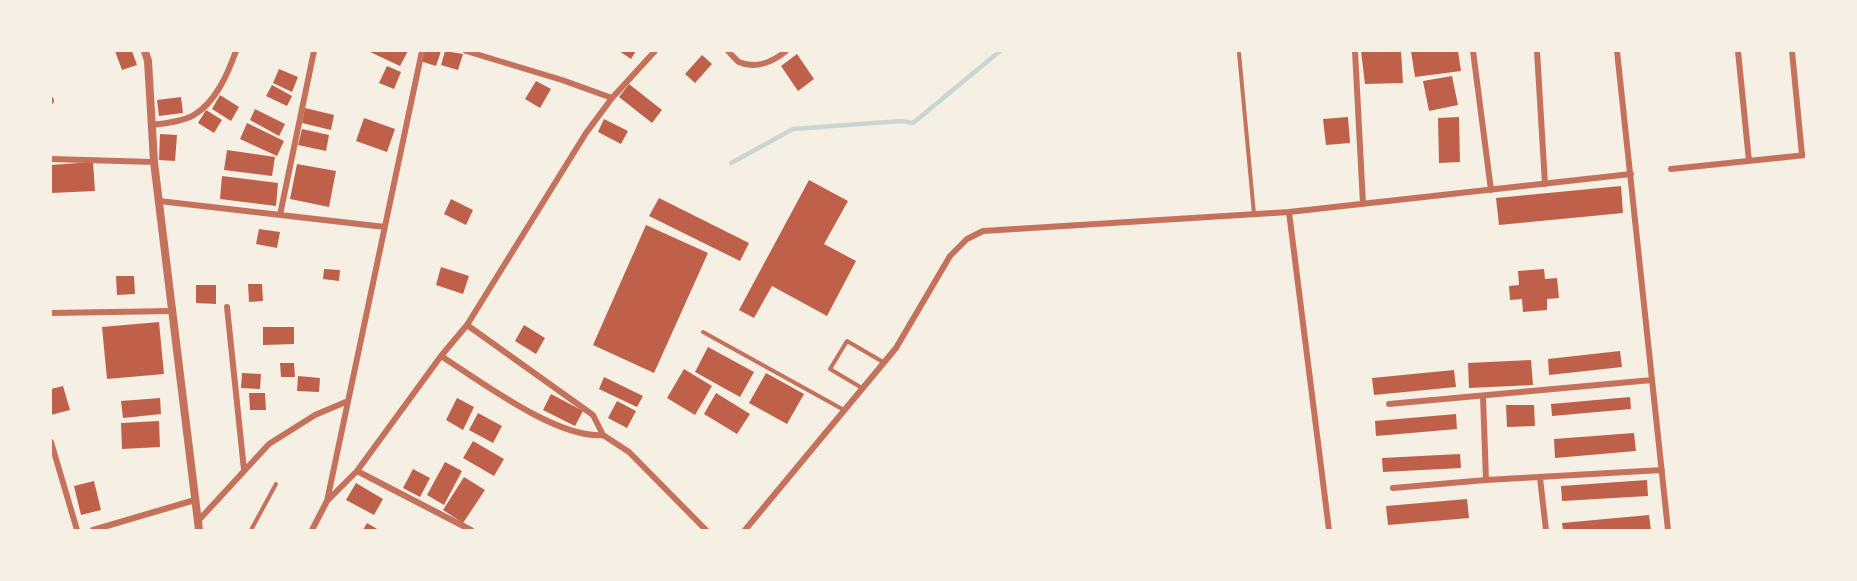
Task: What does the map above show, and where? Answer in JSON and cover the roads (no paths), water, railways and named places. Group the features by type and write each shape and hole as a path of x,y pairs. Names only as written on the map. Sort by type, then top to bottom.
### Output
{"street":[{"path":"145,51 148,61 154,162 198,526"},
{"path":"152,125 175,121 195,114 209,101 222,83 236,51"},
{"path":"280,215 314,51"},
{"path":"312,530 327,501 422,51"},
{"path":"466,51 562,80 612,98"},
{"path":"327,501 357,471 466,325 586,133 612,98 655,51"},
{"path":"728,51 739,62 753,64 772,62 786,51"},
{"path":"1355,51 1363,204"},
{"path":"1473,51 1491,190"},
{"path":"1537,51 1545,184"},
{"path":"1617,51 1668,530"},
{"path":"1737,51 1749,161"},
{"path":"1671,169 1804,155 1792,51"},
{"path":"51,159 154,162"},
{"path":"745,530 896,348 950,256 967,239 983,231 1289,212 1631,174"},
{"path":"159,201 385,227"},
{"path":"1289,212 1329,530"},
{"path":"227,307 244,470"},
{"path":"51,313 172,311"},
{"path":"466,325 593,416 603,435 629,452 706,530"},
{"path":"441,356 545,422 591,436 603,435"},
{"path":"1389,404 1652,380"},
{"path":"1483,396 1486,480"},
{"path":"198,526 268,444 315,415 348,400"},
{"path":"51,442 76,530"},
{"path":"1393,488 1662,470"},
{"path":"357,471 471,530"},
{"path":"1540,478 1546,530"},
{"path":"93,530 195,500"}],"lane":[{"path":"1239,53 1254,214"},
{"path":"703,332 844,410"},
{"path":"862,388 830,369 847,342 884,362"},
{"path":"251,530 276,484"}],"waterway":[{"path":"731,163 793,129 901,121 913,123 1000,51"}]}
